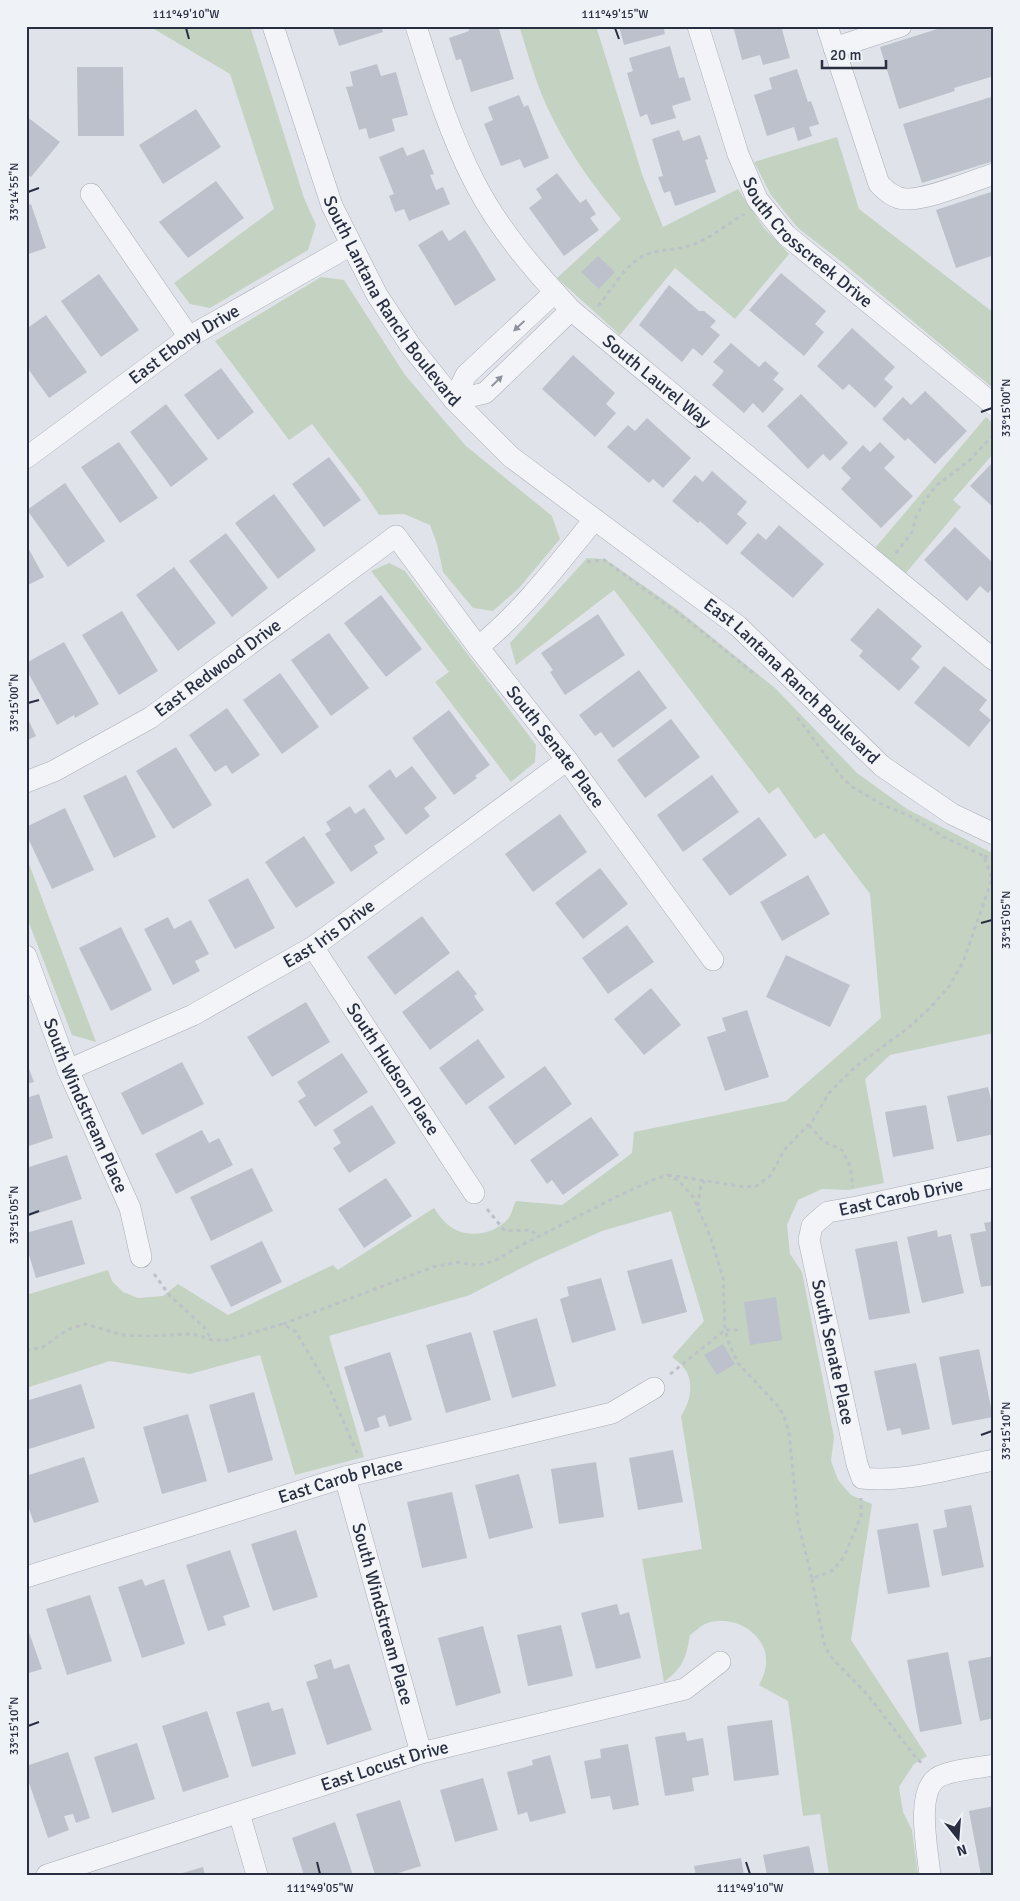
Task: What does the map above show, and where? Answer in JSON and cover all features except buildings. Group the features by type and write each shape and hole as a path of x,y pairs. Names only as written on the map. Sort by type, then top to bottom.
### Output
{"street":[{"name":"South Lantana Ranch Boulevard","path":"273,26 332,206 381,302 410,345 454,400 511,457 594,520"},
{"name":"South Laurel Way","path":"416,26 440,106 475,184 512,242 555,292 577,316 994,660"},
{"name":"South Crosscreek Drive","path":"698,26 738,154 761,203 786,235 994,405"},
{"path":"827,26 880,184 889,194 906,199 926,196 994,174"},
{"path":"834,48 901,26"},
{"path":"91,194 189,337"},
{"name":"East Ebony Drive","path":"26,458 189,337 352,245"},
{"path":"454,400 466,375 555,292"},
{"path":"454,400 485,392 577,316"},
{"path":"478,647 496,632 536,589 594,520"},
{"name":"East Lantana Ranch Boulevard","path":"594,520 738,626 882,766 952,814 994,834"},
{"name":"South Senate Place","path":"396,536 478,647 567,760 713,960"},
{"name":"East Redwood Drive","path":"26,782 54,771 150,718 396,536"},
{"name":"East Iris Drive","path":"68,1070 193,1015 313,946 567,760"},
{"name":"South Hudson Place","path":"313,946 474,1193"},
{"name":"South Windstream Place","path":"26,956 68,1070 130,1208 141,1257"},
{"name":"East Carob Drive","path":"812,1226 828,1212 857,1208 994,1177"},
{"name":"South Senate Place","path":"812,1226 809,1240 857,1464 862,1478"},
{"name":"East Carob Place","path":"26,1577 353,1475 612,1413 654,1388"},
{"path":"862,1478 891,1479 994,1460"},
{"name":"South Windstream Place","path":"353,1475 421,1753"},
{"name":"East Locust Drive","path":"47,1875 421,1753 685,1689 720,1662"},
{"path":"930,1875 924,1812 935,1782 994,1765"},
{"path":"238,1813 257,1875"}],"path":[{"path":"577,316 607,296 623,272 645,255 665,249 693,245 761,203"},
{"path":"884,570 912,532 916,517 925,500 937,485 969,461 994,434"},
{"path":"582,568 588,562 604,560 706,634 761,680"},
{"path":"791,710 840,775 851,786 864,795 908,815 944,837 994,860"},
{"path":"26,1350 43,1347 67,1330 85,1324 123,1335 186,1334 198,1335 212,1340 226,1340 283,1324 433,1267 459,1262 472,1265 484,1264 498,1260 538,1237 655,1179 668,1175 745,1187 756,1186 770,1176 785,1149 813,1120 829,1093 855,1067 920,1018 950,985 963,962 993,879 984,856"},
{"path":"809,1125 823,1141 842,1150 847,1157 857,1208"},
{"path":"668,1175 679,1181 694,1197 719,1261 723,1277 725,1330 738,1363 778,1406 784,1416 789,1433 798,1522 812,1579 824,1642 830,1656 867,1694 935,1782"},
{"path":"698,1207 702,1185 705,1181"},
{"path":"474,1193 505,1231 532,1230 538,1237"},
{"path":"141,1257 170,1296 204,1327 212,1340"},
{"path":"283,1324 296,1332 329,1388 358,1454 353,1475"},
{"path":"654,1388 725,1330 738,1330"},
{"path":"812,1579 833,1570 844,1557 860,1516 862,1478"}],"green space":[{"path":"149,26 250,26 304,198 316,225 308,250 210,308 190,304 174,283 274,209 230,74"},
{"path":"519,26 596,26 643,177 663,227 738,189 764,228 789,254 735,319 675,268 620,335 557,278 621,219 583,170 559,131 538,84"},
{"path":"837,137 859,209 994,313 994,389 842,262 798,228 771,195 754,162"},
{"path":"321,277 344,280 405,375 466,446 552,516 560,539 519,588 493,611 473,608 443,572 437,544 430,525 404,514 379,515 361,488 312,424 289,440 215,341"},
{"path":"986,417 994,424 994,453 953,500 961,507 906,573 875,548"},
{"path":"587,558 605,559 677,609 775,688 857,773 907,809 994,854 994,1033 890,1055 865,1079 884,1183 849,1190 822,1189 798,1200 787,1225 790,1254 802,1272 834,1437 831,1461 838,1480 851,1495 872,1504 851,1640 927,1756 914,1764 899,1787 903,1812 912,1830 918,1875 829,1875 820,1814 803,1816 788,1701 759,1685 766,1665 766,1659 760,1641 753,1633 745,1627 725,1621 715,1621 703,1625 690,1635 683,1662 676,1672 664,1682 642,1559 702,1549 681,1416 689,1399 690,1386 684,1368 672,1357 704,1321 671,1211 602,1231 535,1261 470,1295 329,1336 364,1457 295,1475 260,1355 190,1374 110,1361 26,1388 26,1295 108,1270 112,1281 123,1292 138,1298 163,1296 178,1284 228,1315 333,1265 338,1270 434,1208 449,1226 456,1230 470,1234 491,1231 508,1219 516,1201 562,1205 632,1153 634,1132 786,1101 881,1018 870,894 824,833 815,839 778,787 769,794 614,590 516,665 510,643"},
{"path":"389,563 405,571 536,745 535,762 511,782 435,682 449,672 371,571"},
{"path":"26,856 96,1042 72,1035 26,915"}]}
